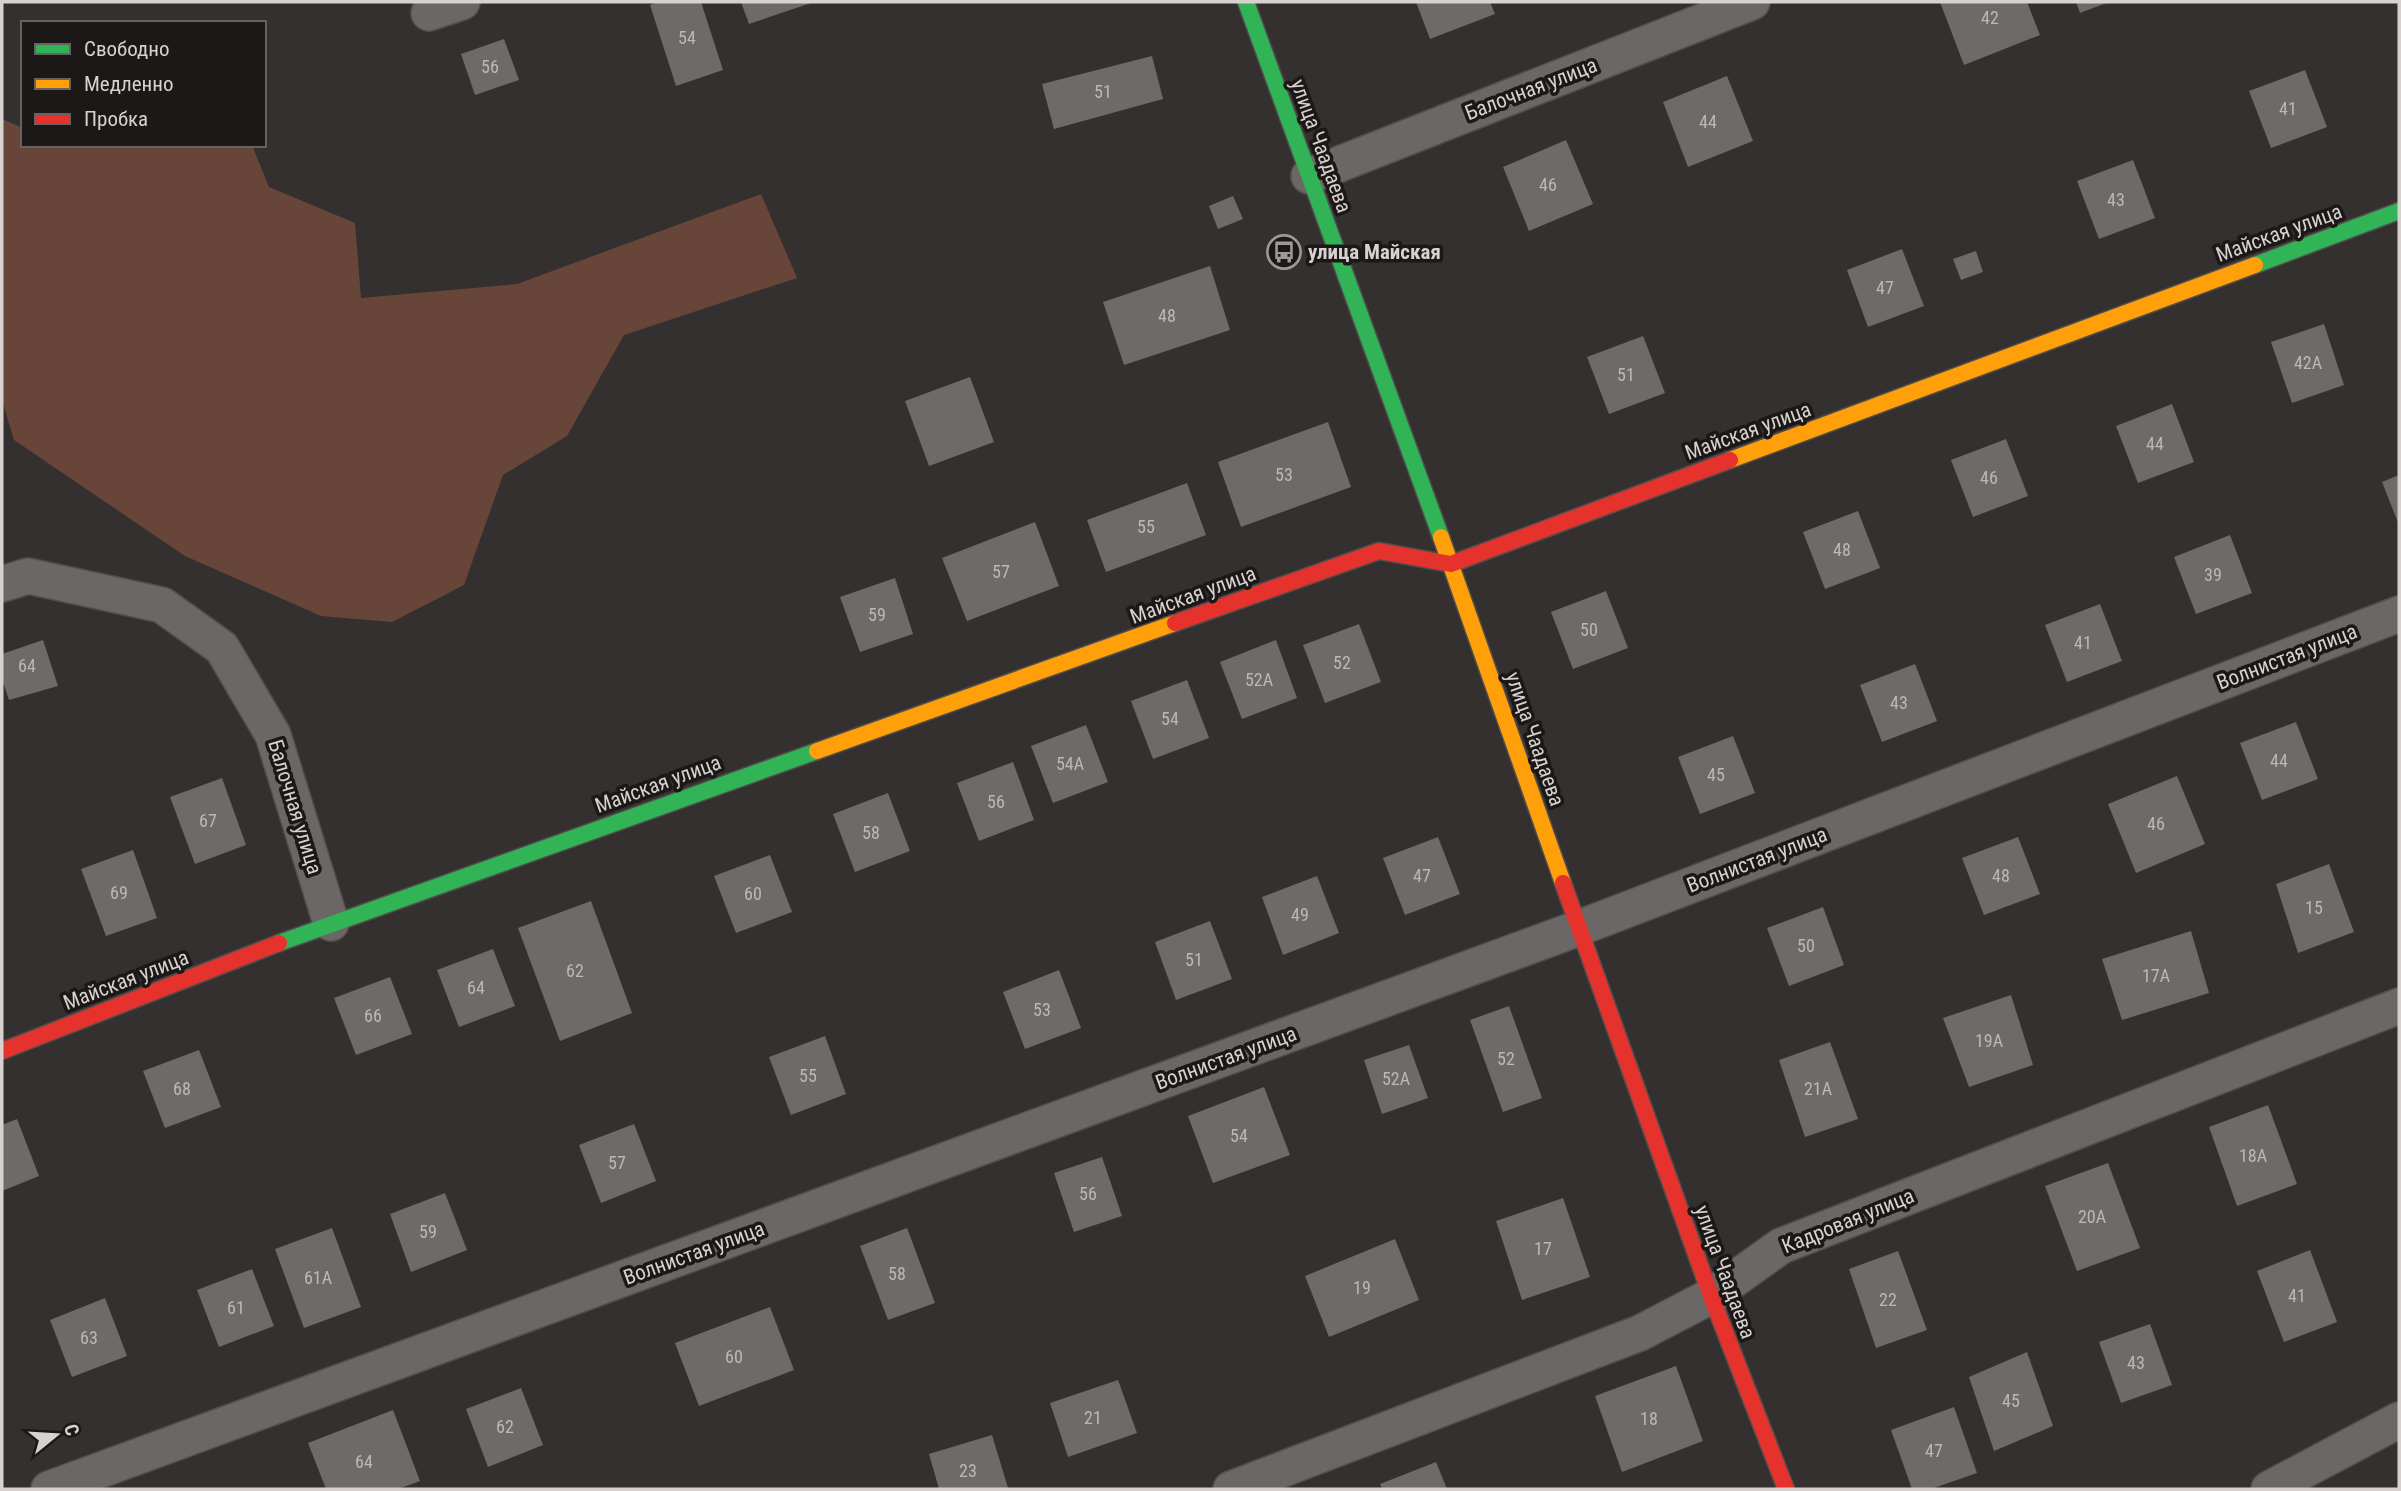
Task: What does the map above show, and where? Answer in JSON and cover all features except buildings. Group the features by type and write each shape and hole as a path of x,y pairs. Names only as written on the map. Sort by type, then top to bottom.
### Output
{"street":[{"path":"429,13 462,2"},
{"name":"улица Чаадаева","path":"1246,2 1451,564 1711,1296 1786,1489"},
{"name":"Балочная улица","path":"1309,176 1752,2"},
{"name":"Майская улица","path":"2,1051 331,923 1379,551 1451,564 2399,211"},
{"name":"Балочная улица","path":"2,584 28,576 162,605 222,648 273,735 331,923"},
{"name":"Волнистая улица","path":"48,1489 1579,928 2399,614"},
{"name":"Кадровая улица","path":"1230,1489 1640,1333 1711,1296 1781,1246 2399,1006"},
{"path":"2269,1489 2399,1420"}],"shaded area":[{"path":"2,119 21,127 21,147 253,147 269,187 355,223 361,298 517,284 761,194 797,278 624,335 567,436 503,475 464,585 392,622 321,616 185,556 14,440 2,400"}],"traffic: fast":[{"path":"1246,2 1441,537"},
{"path":"2255,265 2399,211"},
{"path":"279,943 817,751"}],"traffic: slow":[{"path":"1730,460 2255,265"},
{"path":"1441,537 1563,883"},
{"path":"817,751 1175,623"}],"traffic: jam":[{"path":"1175,623 1379,551 1451,564 1730,460"},
{"path":"1563,883 1711,1296 1786,1489"},
{"path":"2,1051 279,943"}],"place":[{"name":"улица Майская","path":"1284,252"}]}
